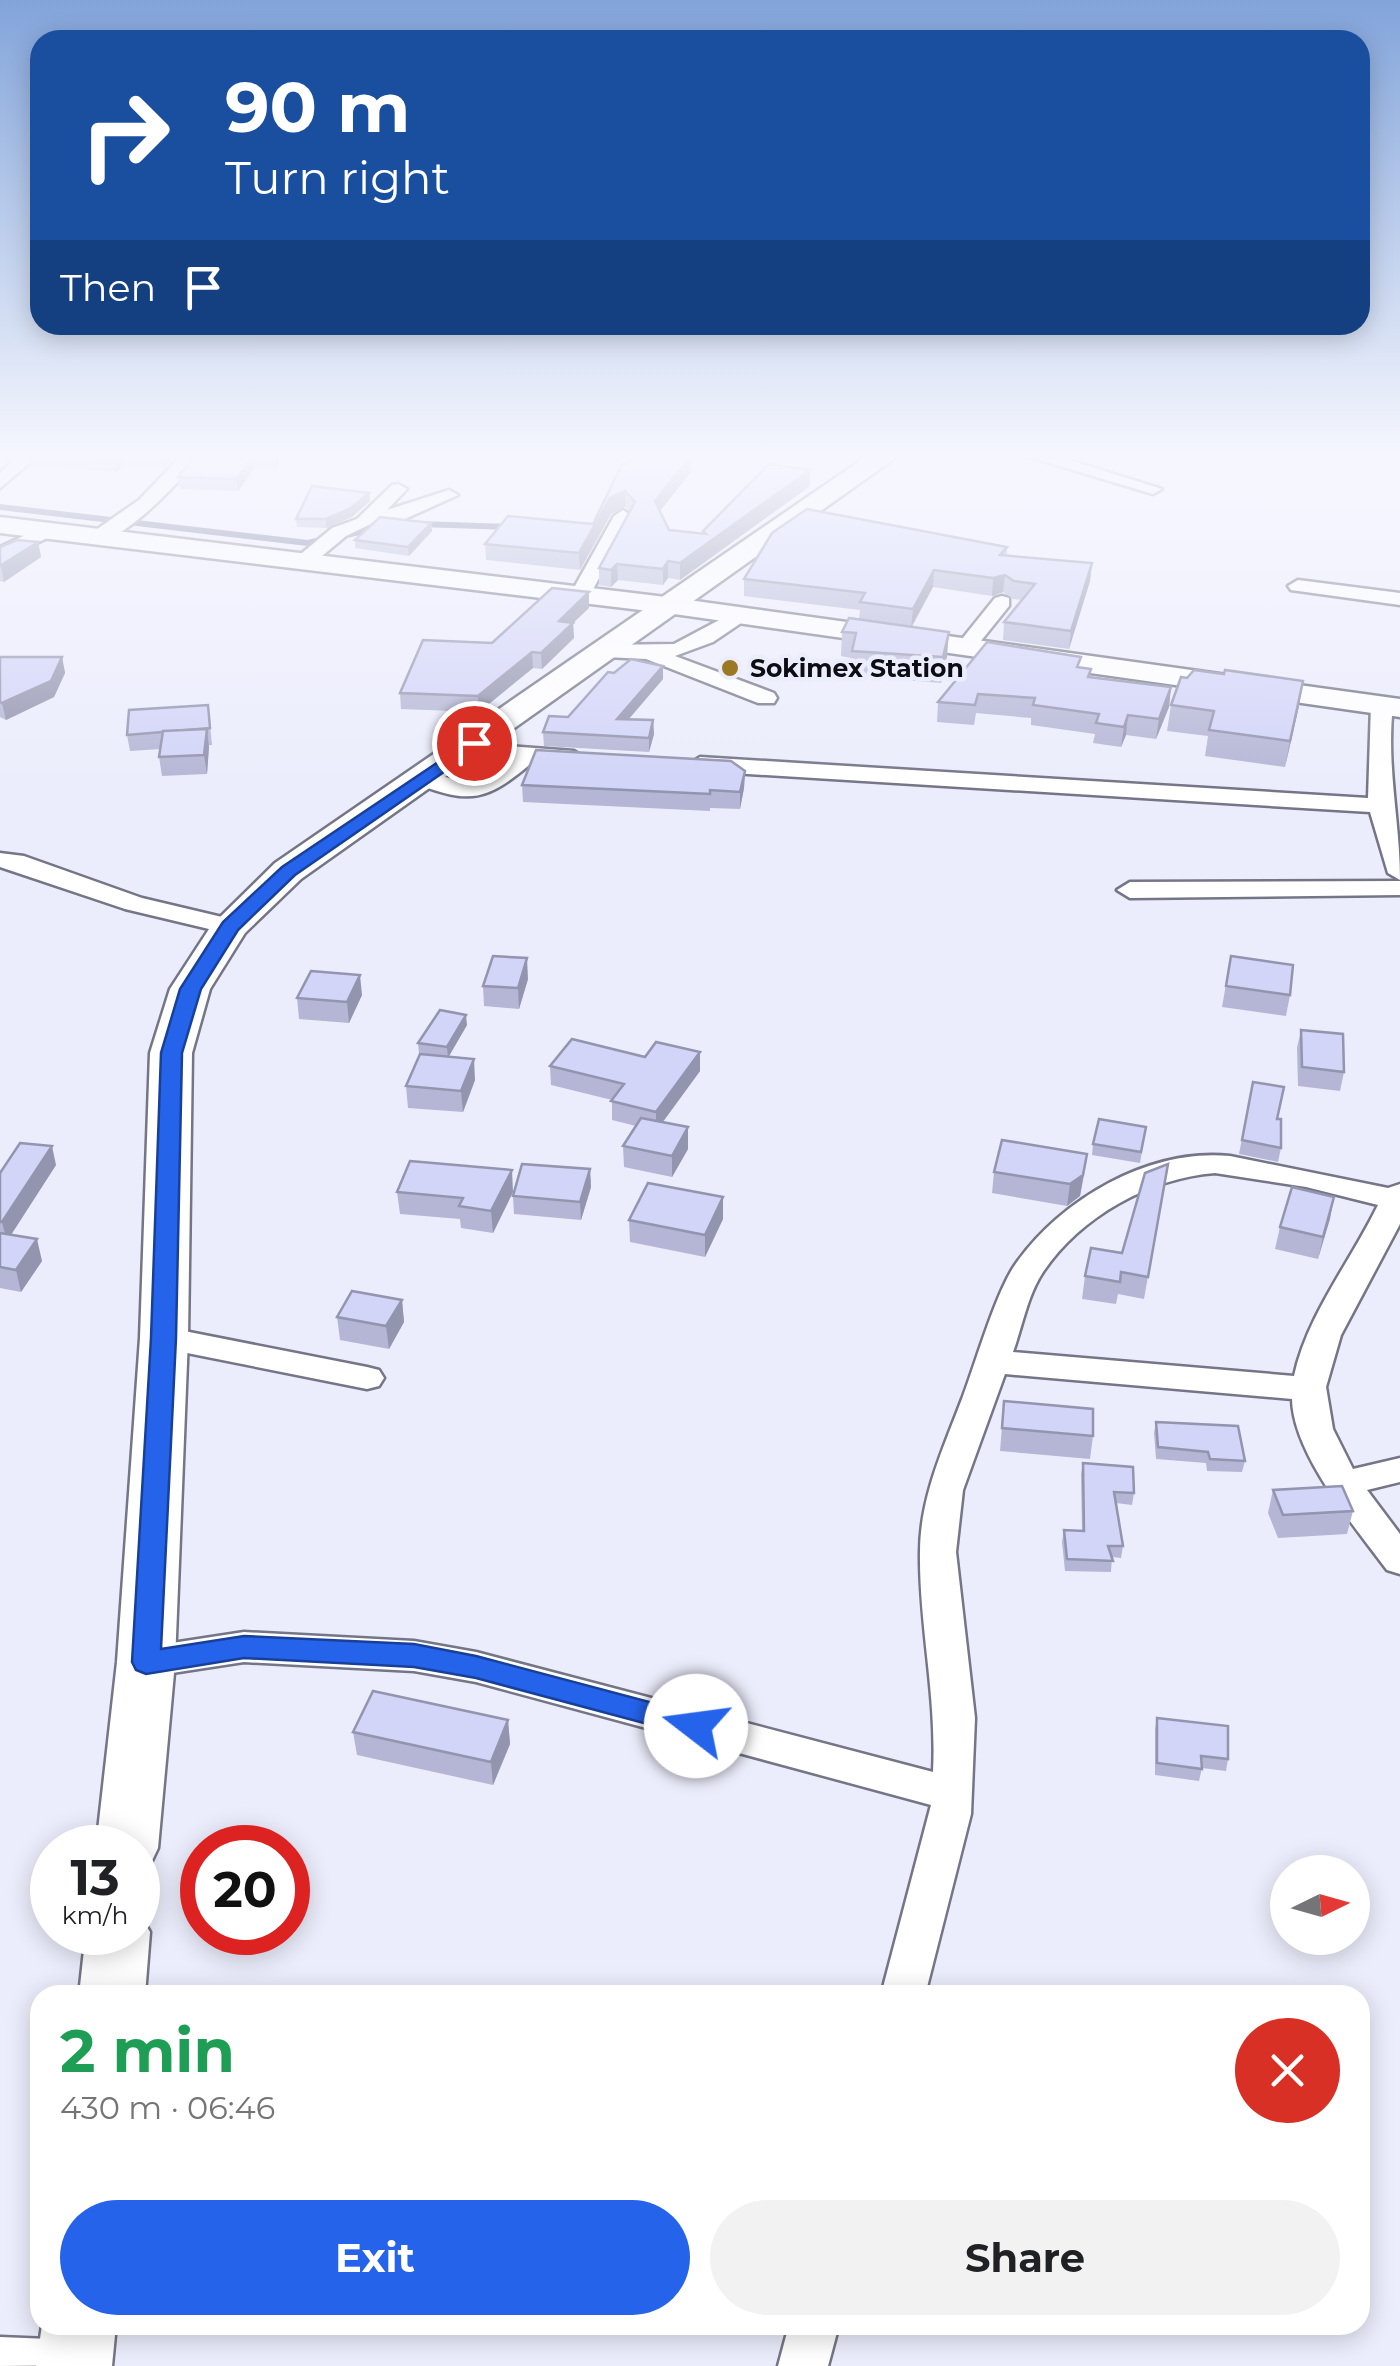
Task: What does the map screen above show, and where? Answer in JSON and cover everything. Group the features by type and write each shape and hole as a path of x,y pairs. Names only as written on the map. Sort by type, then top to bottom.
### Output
{"highway":[{"path":"129,1825 146,1662 164,1338 172,1053 190,989 230,926 288,871 733,564"},
{"path":"113,1985 116,1955"},
{"path":"74,2366 78,2335"}],"main road":[{"path":"323,564 674,606 1391,706"}],"street":[{"path":"580,595 598,564"},
{"path":"1298,586 1400,598"},
{"path":"965,648 1002,602"},
{"path":"606,651 652,654 702,643 740,615"},
{"path":"652,654 766,698"},
{"path":"1391,706 1376,750 1386,842 1400,872"},
{"path":"474,743 526,756 603,759"},
{"path":"422,778 460,794 480,792 526,756"},
{"path":"680,763 1380,806"},
{"path":"0,860 15,860 134,904 230,926"},
{"path":"1130,890 1400,888"},
{"path":"905,1985 951,1814 955,1718 938,1552 945,1490 1027,1270 1050,1243 1105,1197 1162,1171 1218,1164 1342,1183 1398,1197 1378,1242 1334,1312 1308,1389 1311,1416 1344,1483 1400,1560"},
{"path":"164,1338 367,1378"},
{"path":"994,1362 1308,1389"},
{"path":"1344,1483 1400,1470"},
{"path":"146,1662 244,1647 414,1656 476,1667 952,1794"},
{"path":"803,2366 811,2335"},
{"path":"0,2362 74,2366"}],"building":[{"path":"601,564 617,564 611,570 599,568"},
{"path":"621,564 666,564 663,569"},
{"path":"753,564 1092,564 1071,631 1004,622 1035,584 1014,581 1005,575 993,578 934,570 913,609 860,602 865,593 744,579"},
{"path":"552,588 589,592 559,621 573,623 541,653 532,652 478,696 400,693 423,640 492,643"},
{"path":"849,618 949,632 943,657 852,651 856,633 842,632"},
{"path":"987,642 1081,657 1077,667 1091,669 1088,677 1171,687 1159,719 1128,715 1124,727 1096,723 1099,714 1033,705 1035,698 978,694 975,705 938,702"},
{"path":"0,657 62,657 51,681 2,703"},
{"path":"631,659 663,666 617,719 653,720 649,738 543,732 549,716 568,717 608,672 614,673"},
{"path":"1194,670 1224,674 1225,670 1303,681 1290,741 1209,730 1214,711 1171,705 1181,677 1187,678"},
{"path":"208,705 210,728 127,735 129,710"},
{"path":"207,729 204,755 159,757 163,731"},
{"path":"536,750 731,761 745,771 740,792 710,790 710,794 522,785"},
{"path":"493,956 527,958 518,988 483,986"},
{"path":"1231,956 1293,965 1290,995 1226,986"},
{"path":"311,971 360,975 347,1002 297,998"},
{"path":"440,1010 466,1015 447,1047 418,1043"},
{"path":"1301,1030 1343,1034 1344,1072 1302,1067"},
{"path":"572,1039 645,1057 656,1042 700,1052 656,1112 611,1101 624,1084 550,1066"},
{"path":"420,1054 474,1059 461,1091 406,1086"},
{"path":"1253,1082 1284,1087 1277,1119 1281,1119 1281,1148 1242,1140"},
{"path":"641,1118 688,1127 672,1156 623,1146"},
{"path":"1099,1119 1146,1127 1141,1152 1093,1144"},
{"path":"1002,1140 1087,1154 1083,1175 1070,1184 994,1172"},
{"path":"20,1143 52,1146 0,1222 0,1173"},
{"path":"410,1161 512,1170 491,1211 459,1206 463,1198 397,1192"},
{"path":"522,1164 590,1169 580,1202 513,1196"},
{"path":"1168,1164 1148,1277 1121,1272 1120,1282 1085,1276 1091,1248 1122,1253 1145,1173"},
{"path":"648,1183 723,1197 705,1235 629,1220"},
{"path":"1292,1187 1334,1197 1323,1237 1280,1227"},
{"path":"0,1233 37,1239 16,1270 0,1267"},
{"path":"352,1291 402,1300 386,1326 337,1317"},
{"path":"1004,1401 1093,1409 1093,1436 1002,1428"},
{"path":"1156,1422 1238,1426 1245,1461 1210,1459 1208,1452 1158,1447"},
{"path":"1083,1463 1133,1467 1134,1493 1114,1492 1123,1546 1108,1546 1113,1561 1067,1559 1064,1530 1084,1531"},
{"path":"1342,1486 1353,1511 1283,1515 1273,1490"},
{"path":"373,1691 508,1720 491,1762 353,1732"},
{"path":"1157,1718 1228,1726 1228,1759 1201,1756 1202,1769 1157,1763"}],"place":[{"name":"Sokimex Station","path":"730,668"}],"route":[{"path":"474,743 288,871 230,926 190,989 172,1053 164,1338 146,1662 244,1647 414,1656 476,1667 696,1726"}]}
